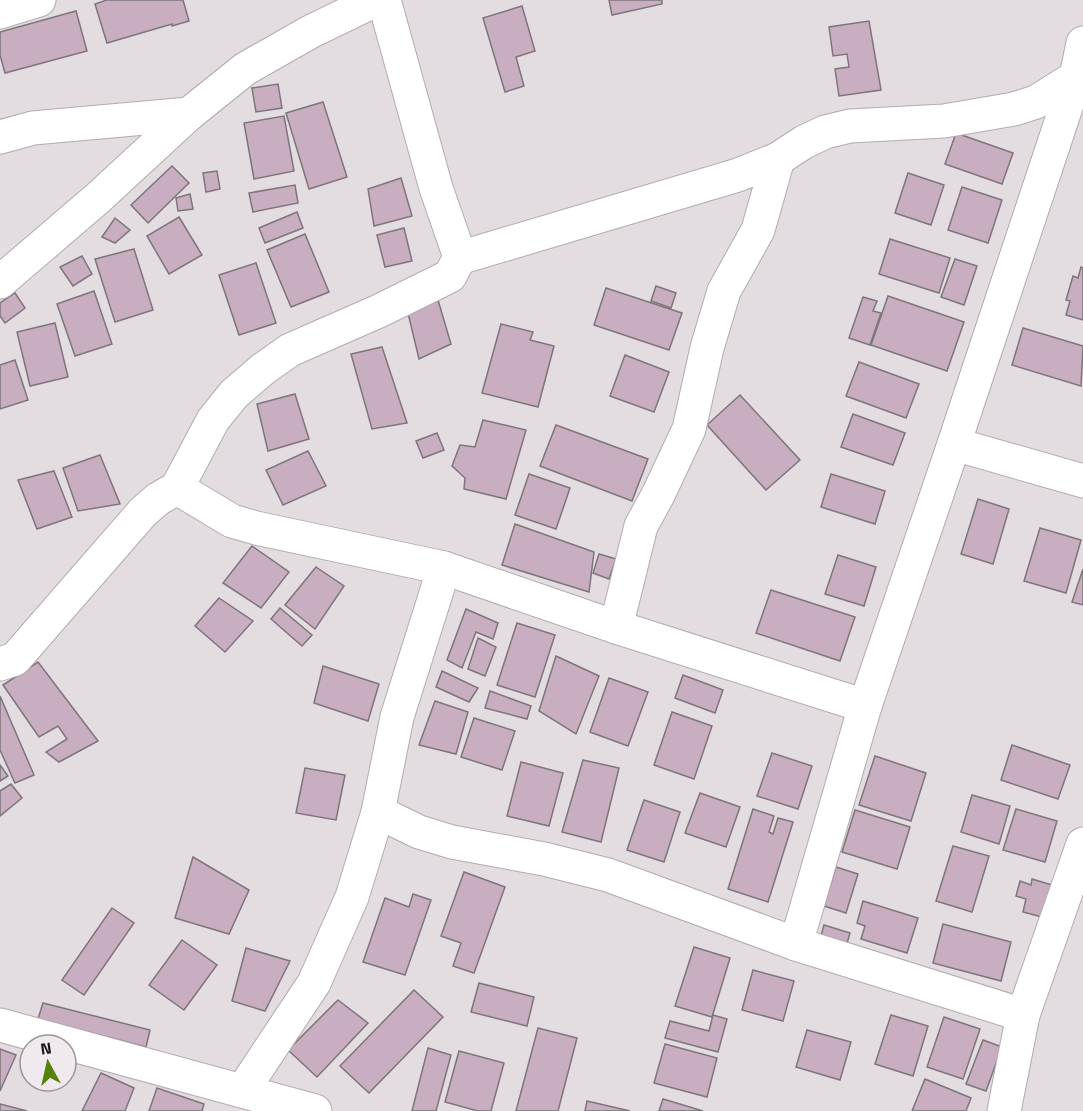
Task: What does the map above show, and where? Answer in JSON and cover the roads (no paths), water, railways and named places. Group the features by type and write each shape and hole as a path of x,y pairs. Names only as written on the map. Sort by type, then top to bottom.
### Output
{"street":[{"path":"0,12 39,0"},
{"path":"0,282 98,198 189,114 245,69 310,32 376,0"},
{"path":"0,664 15,659 143,512 158,499 177,488 213,420 234,394 290,350 379,311 450,276 459,258 436,188 384,0"},
{"path":"796,944 865,706 1076,77 1083,44"},
{"path":"459,258 738,175 778,159 825,132 850,126 944,121 1014,109 1036,102 1076,77"},
{"path":"0,137 33,128 189,114"},
{"path":"616,627 641,526 689,429 707,348 724,291 758,230 778,159"},
{"path":"954,444 1083,481"},
{"path":"177,488 232,521 444,568 616,627 865,706"},
{"path":"243,1090 314,983 352,897 378,812 397,717 444,568"},
{"path":"378,812 419,832 452,842 554,861 608,874 796,944 1023,1015"},
{"path":"1004,1111 1023,1015 1083,844"},
{"path":"0,1024 315,1111"}]}
